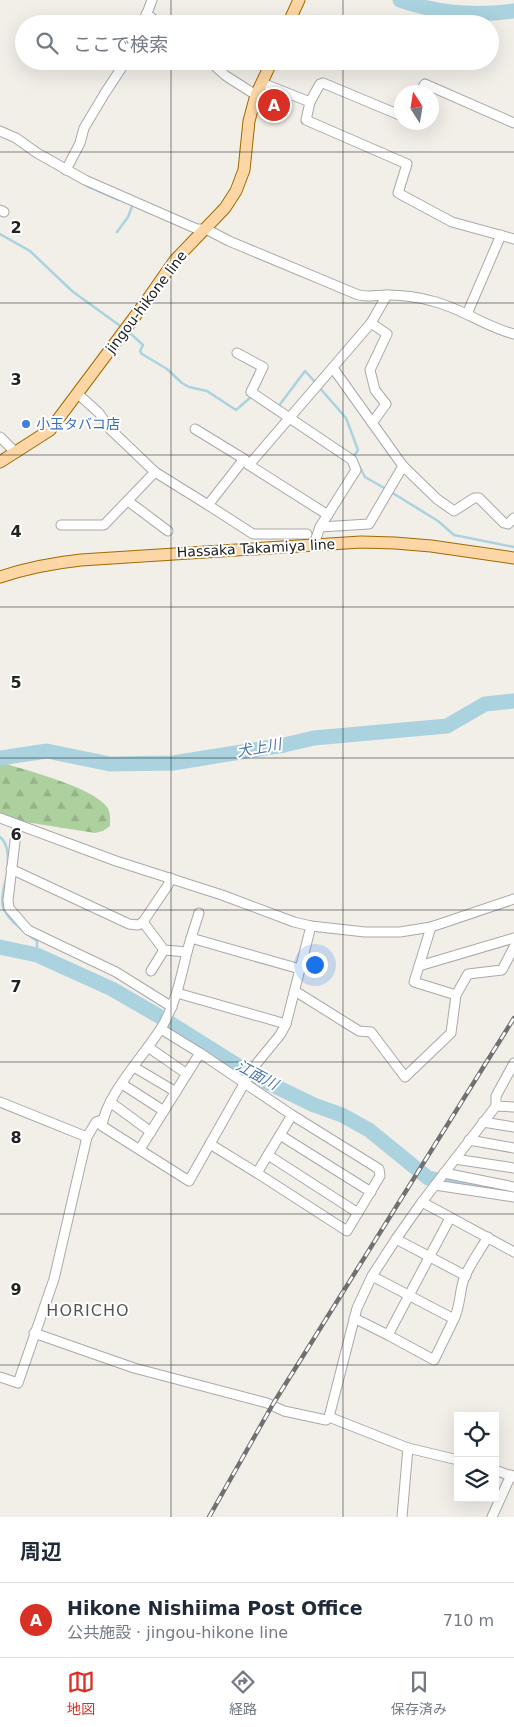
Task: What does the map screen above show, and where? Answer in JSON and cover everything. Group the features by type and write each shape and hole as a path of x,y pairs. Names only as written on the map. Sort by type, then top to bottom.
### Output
{"main road":[{"path":"292,15 299,0"},
{"name":"jingou-hikone line","path":"0,462 50,430 146,303 174,260 206,229 225,208 236,192 244,170 249,121 256,95 268,70"},
{"name":"Hassaka Takamiya line","path":"0,577 45,565 81,560 361,542 395,543 514,558"}],"street":[{"path":"146,14 152,0"},
{"path":"66,170 80,143 84,128 120,70"},
{"path":"219,70 256,95"},
{"path":"394,113 323,83 320,84 310,102 306,120 407,164 398,193 452,222 514,239"},
{"path":"262,84 310,102"},
{"path":"439,90 514,123"},
{"path":"0,131 16,138 66,170 93,184 197,229 206,229 229,241 356,294 363,296 387,295 434,301 467,314 490,327 514,334"},
{"path":"467,314 501,235"},
{"path":"208,505 290,419 371,323 387,295"},
{"path":"371,323 387,334 370,370 375,390 386,404 372,423"},
{"path":"237,353 263,367 251,392 352,460 356,470 320,527 314,544"},
{"path":"333,368 403,466 451,510 456,510 474,498 480,498 504,523 508,524 514,518"},
{"path":"78,394 99,413 110,429 155,472 253,534 307,534"},
{"path":"195,429 328,515"},
{"path":"0,437 16,453"},
{"path":"320,527 368,524 403,466"},
{"path":"61,525 104,524 155,472"},
{"path":"128,500 168,531"},
{"path":"0,818 116,861 222,895 294,922 312,926 365,932 400,932 431,927 514,899"},
{"path":"17,825 8,900 9,908 28,930 116,972 200,1053 247,1080 292,1115 379,1169 380,1176 347,1231 210,1144"},
{"path":"12,869 129,924 138,925 143,922 171,878"},
{"path":"199,913 177,992 166,1019 110,1102 102,1120 102,1126 189,1181 253,1068 280,1035 286,1024 312,926"},
{"path":"143,922 164,950 187,952"},
{"path":"431,927 414,982 456,995"},
{"path":"192,938 300,969"},
{"path":"419,966 514,938"},
{"path":"295,990 360,1031 371,1032 405,1077 451,1033 456,995 468,974 502,970 514,947"},
{"path":"151,971 164,950"},
{"path":"177,992 286,1024"},
{"path":"148,1047 187,1074"},
{"path":"140,1149 200,1053"},
{"path":"329,1418 354,1318 372,1276 422,1202 496,1106 496,1096 514,1064"},
{"path":"134,1066 176,1092"},
{"path":"122,1084 164,1111"},
{"path":"0,1102 88,1137"},
{"path":"110,1102 151,1132"},
{"path":"496,1106 514,1107"},
{"path":"257,1173 292,1115"},
{"path":"0,1378 18,1383 54,1279 88,1137 91,1128 96,1122 102,1120"},
{"path":"483,1122 514,1127"},
{"path":"280,1135 371,1192"},
{"path":"469,1140 514,1148"},
{"path":"268,1155 358,1213"},
{"path":"455,1159 514,1168"},
{"path":"444,1173 514,1187"},
{"path":"435,1185 514,1197"},
{"path":"422,1202 514,1252"},
{"path":"388,1335 450,1218"},
{"path":"354,1318 434,1360 459,1310 460,1293 466,1276 488,1237"},
{"path":"396,1238 466,1276"},
{"path":"372,1276 454,1319"},
{"path":"34,1333 134,1368 267,1403 284,1411 326,1420 329,1418 408,1448 454,1459"},
{"path":"402,1517 408,1448"},
{"path":"492,1517 512,1476 499,1471"}],"green space":[{"path":"0,762 58,780 88,793 107,807 110,814 110,826 103,831 95,833 0,818"}],"waterway":[{"path":"400,0 442,11 471,13 514,11"},
{"path":"55,168 82,183"},
{"path":"87,186 119,200"},
{"path":"117,232 128,217 133,204 131,204"},
{"path":"0,234 30,251 72,291 123,328"},
{"path":"129,332 143,345 140,351 142,354 167,369 189,387 207,391 236,410 251,397"},
{"path":"278,407 305,371 316,383"},
{"path":"319,387 346,418 358,450 354,456 365,477 386,489"},
{"path":"391,492 438,521 454,535 514,547"},
{"name":"犬上川","path":"0,758 47,751 110,764 173,763 284,745 314,738 447,726 485,704 514,701"},
{"path":"0,837 6,846 8,865"},
{"path":"7,875 2,895 3,907 13,921 37,941 37,955"},
{"name":"江面川","path":"0,947 37,955 112,989 256,1077 314,1105 342,1115 369,1130 428,1178 496,1191"}],"railway":[{"path":"209,1517 273,1404 514,1018"}],"place":[{"name":"Hikone Nishiima Post Office","path":"274,105"},
{"name":"小玉タバコ店","path":"26,424"}],"district":[{"name":"HORICHO","path":"88,1310"}]}
